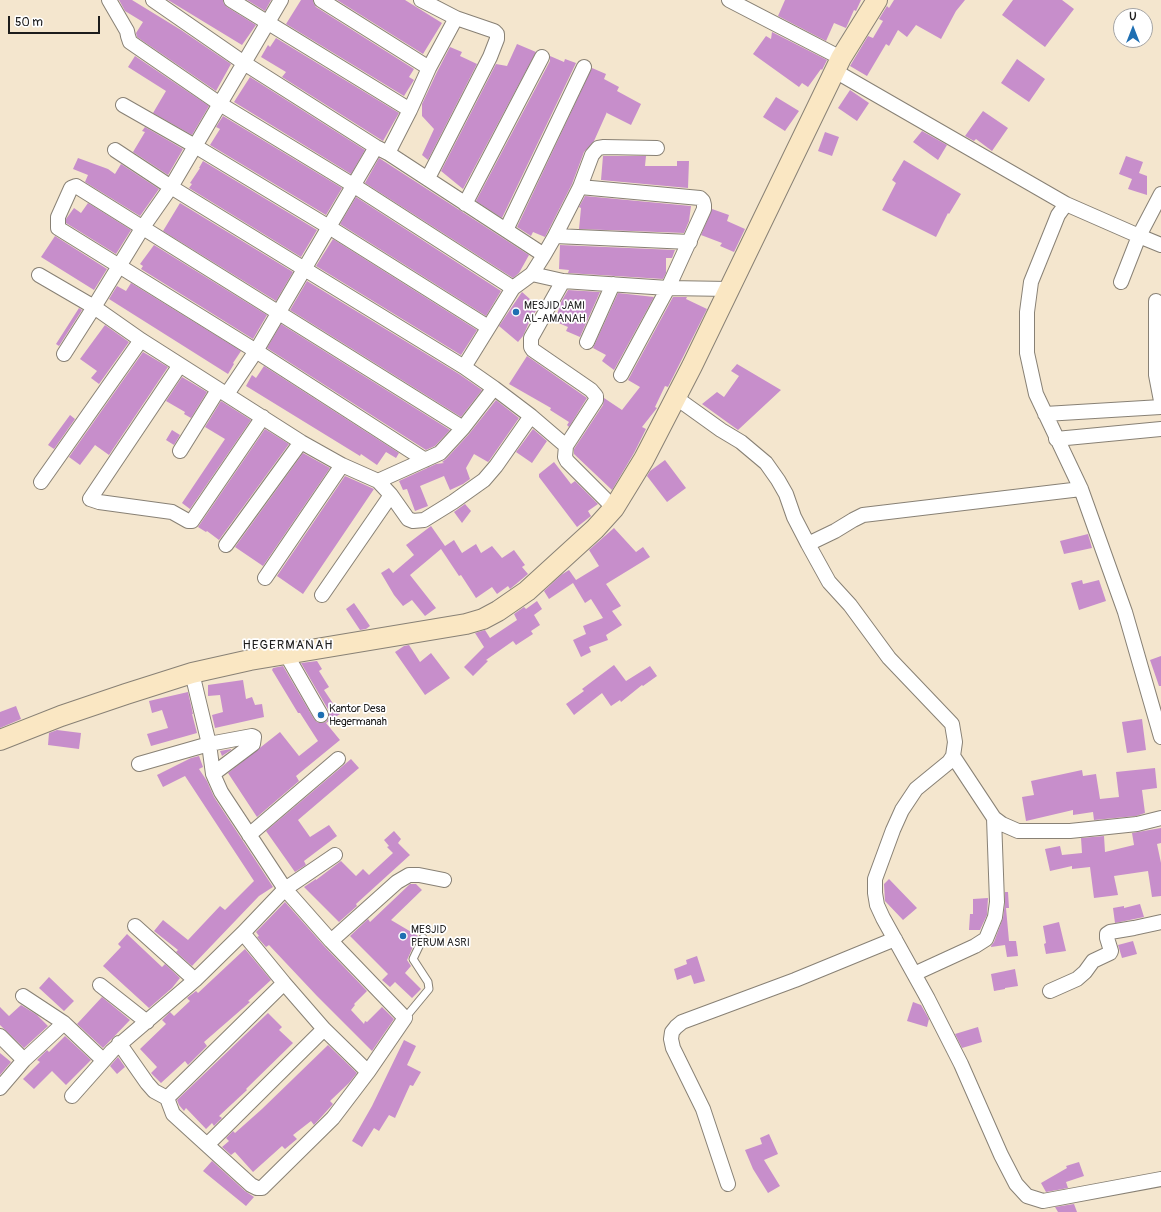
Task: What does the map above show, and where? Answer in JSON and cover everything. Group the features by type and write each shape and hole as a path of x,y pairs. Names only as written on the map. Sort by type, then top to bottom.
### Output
{"street":[{"path":"109,0 127,31 130,42 220,104 353,185 513,288"},
{"path":"153,0 244,63 428,178 544,255"},
{"path":"231,0 410,110"},
{"path":"64,354 143,227 171,187 281,0"},
{"path":"321,0 429,68"},
{"path":"421,0 456,18 494,31 497,39 490,57 428,178"},
{"path":"729,0 1066,204 1161,245"},
{"path":"0,740 61,716 192,673 250,660 466,624 483,619 498,611 527,591 595,529 614,508 644,459 692,366 838,65 877,0"},
{"path":"180,451 222,392 256,352 353,185 382,150 410,110 429,68 456,18"},
{"path":"465,204 542,57"},
{"path":"506,230 584,67"},
{"path":"123,105 195,146 329,227 488,327"},
{"path":"464,367 513,288 532,274 544,255 580,187 592,155 598,148 657,148"},
{"path":"115,150 171,187 464,367 531,416 566,446"},
{"path":"425,460 58,228 58,217 71,188 76,186 143,227 463,428"},
{"path":"580,187 700,198 703,201 704,209 690,242 668,288 621,375"},
{"path":"1121,282 1139,236 1161,194"},
{"path":"1066,204 1058,215 1031,282 1027,312 1027,353 1036,394 1081,489 1124,612 1161,737"},
{"path":"555,236 690,242"},
{"path":"532,274 563,281 668,288 729,289"},
{"path":"39,275 94,307 141,340 301,442 342,465 378,482 391,495 408,519 413,521 424,520 484,480 496,466 531,416"},
{"path":"563,281 531,338 530,344 533,350 591,390 596,396 596,400 566,446 565,457 567,461 614,508"},
{"path":"587,342 613,284"},
{"path":"1156,301 1158,375 1161,401"},
{"path":"41,482 141,340"},
{"path":"180,365 90,499 106,503 172,512 188,521 192,520 263,417"},
{"path":"378,482 440,453 463,428 494,388"},
{"path":"675,398 741,442 766,463 786,494 794,517 829,582 850,605 889,658 952,724 955,742 953,756 949,762 916,789 902,810 875,879 875,893 877,905 883,918 961,1064 1004,1161 1016,1184 1027,1196 1043,1201 1161,1179"},
{"path":"1046,414 1161,407"},
{"path":"1056,439 1161,429"},
{"path":"226,545 301,442"},
{"path":"265,578 342,465"},
{"path":"808,544 863,515 1081,489"},
{"path":"322,595 391,495"},
{"path":"286,654 321,715"},
{"path":"119,1043 150,1087 167,1098 173,1114 251,1185 257,1188 262,1188 333,1118 368,1072 405,1018 331,941 285,889 221,792 213,774 209,744 192,673"},
{"path":"139,764 209,744 252,736 254,737 253,744 213,774"},
{"path":"953,756 994,818 1002,824 1018,831 1070,831 1137,824 1161,818"},
{"path":"249,835 338,759"},
{"path":"914,974 974,946 986,938 995,917 997,902 994,818"},
{"path":"72,1096 119,1043 147,1022 195,980 285,889 335,855"},
{"path":"331,941 397,882 409,875 419,875 444,880"},
{"path":"1050,991 1077,979 1085,972 1093,961 1110,953 1111,951 1107,934 1110,932 1161,922"},
{"path":"135,926 195,980"},
{"path":"243,933 324,1029 368,1072"},
{"path":"728,1184 703,1109 673,1048 671,1039 672,1032 682,1022 796,980 895,939"},
{"path":"167,1098 284,983"},
{"path":"100,985 147,1022"},
{"path":"23,996 64,1023 103,1060"},
{"path":"0,1088 24,1060 64,1023"},
{"path":"207,1145 324,1029"},
{"path":"0,1036 24,1060"}],"lane":[{"path":"405,1018 429,989 428,982 413,959 423,938"}],"building":[{"path":"119,0 132,0 181,30 231,64 216,91 137,37 136,33 143,22 125,11"},
{"path":"168,0 223,0 227,7 256,25 242,45"},
{"path":"247,0 271,0 265,11"},
{"path":"301,0 313,0 316,7 414,69 409,77 414,80 404,96 286,24"},
{"path":"337,0 405,0 442,23 423,54"},
{"path":"785,0 861,0 856,11 854,10 846,28 834,23 826,41 778,16"},
{"path":"894,0 965,0 956,11 941,39 916,25 907,37 898,30 889,46 886,44 867,76 850,66 868,36 873,38 883,21 879,19 887,6 889,8"},
{"path":"1013,0 1062,0 1074,9 1045,47 1002,15"},
{"path":"772,32 827,60 822,70 821,69 808,87 802,83 799,87 753,54 766,36 771,39"},
{"path":"276,38 399,113 383,141 282,77 286,72 261,57 268,45 270,47"},
{"path":"517,44 536,52 463,189 441,171 496,64 507,66"},
{"path":"450,47 462,52 460,56 477,64 428,160 422,155 434,129 422,116 422,104"},
{"path":"135,56 209,106 192,135 153,113 166,91 128,67"},
{"path":"550,56 564,62 565,59 576,63 502,218 476,201 550,61"},
{"path":"1017,59 1045,79 1029,102 1001,83"},
{"path":"592,68 606,74 604,79 619,87 617,91 641,104 631,125 607,112 594,141 584,152 572,184 545,237 533,232 531,236 517,227"},
{"path":"250,77 365,150 351,174 234,102"},
{"path":"850,90 869,103 857,121 838,108"},
{"path":"776,97 799,111 785,131 763,117"},
{"path":"983,111 1008,128 992,151 976,139 974,141 965,136"},
{"path":"223,116 342,188 326,215 210,145 220,129 216,127"},
{"path":"145,127 183,149 168,175 133,152 145,132 142,131"},
{"path":"922,131 947,145 938,160 913,142"},
{"path":"825,132 839,137 832,156 818,151"},
{"path":"603,156 646,156 645,166 677,166 677,161 689,161 688,188 601,180"},
{"path":"1126,156 1143,162 1139,173 1147,176 1147,195 1128,189 1132,179 1119,174"},
{"path":"78,158 108,169 115,174 121,164 159,189 140,216 85,182 88,175 73,169"},
{"path":"379,158 529,255 519,273 513,278 365,183"},
{"path":"904,160 961,194 949,214 948,213 936,237 882,210 896,183 892,180"},
{"path":"203,161 317,230 301,257 189,188 192,184 190,183"},
{"path":"585,196 691,206 689,221 684,233 579,229 581,208 579,207"},
{"path":"356,197 501,291 486,316 340,224"},
{"path":"88,203 131,230 116,254 66,223 66,219 74,208 81,213"},
{"path":"180,203 293,272 276,301 163,231"},
{"path":"712,209 729,215 727,221 745,229 734,252 720,246 722,243 701,235"},
{"path":"55,236 107,269 94,290 41,257"},
{"path":"333,239 477,330 461,355 316,266"},
{"path":"154,245 267,315 253,339 141,269 143,266 140,264"},
{"path":"560,245 675,250 672,258 666,258 666,273 663,279 568,273 569,270 559,269"},
{"path":"307,281 459,374 482,390 461,417 290,310"},
{"path":"131,283 241,351 228,374 109,299 117,286 126,291"},
{"path":"568,290 600,292 580,337 566,331 568,327 554,321 559,309 557,309"},
{"path":"522,292 539,307 532,316 523,336 518,342 499,326"},
{"path":"618,293 654,297 614,370 602,361 606,355 593,348"},
{"path":"673,297 687,297 686,299 707,309 668,387 665,386 655,407 657,408 642,427 646,429 634,453 612,490 574,454 574,449 603,405 604,398 622,410 640,387 628,380"},
{"path":"79,308 82,310 59,346 56,344"},
{"path":"281,324 450,430 435,446 426,450 267,348"},
{"path":"105,325 129,342 99,384 91,378 97,371 80,359"},
{"path":"143,352 168,367 109,455 95,445 80,465 69,457"},
{"path":"527,356 587,398 569,427 567,425 569,422 550,410 551,408 509,384"},
{"path":"737,364 781,390 738,430 702,404 717,392 724,397 739,376 731,371"},
{"path":"264,366 399,453 396,458 386,452 377,465 246,386 252,375 256,378"},
{"path":"182,377 207,392 191,418 184,414 185,412 166,401"},
{"path":"496,400 519,418 489,461 488,462 474,454 466,468 470,479 450,490 444,476 420,486 428,506 415,511 407,489 403,490 399,481 436,464 444,463 442,462 469,434"},
{"path":"221,401 251,420 190,509 182,503 225,439 205,427"},
{"path":"70,415 75,419 54,449 48,445"},
{"path":"265,429 289,444 219,540 207,531 206,532 198,527"},
{"path":"533,429 547,441 532,463 516,452"},
{"path":"172,430 180,435 174,445 166,440"},
{"path":"303,453 330,468 263,566 235,547"},
{"path":"665,460 686,488 667,502 647,476 650,471"},
{"path":"554,462 571,484 575,481 598,504 588,511 591,516 577,527 539,477 539,474"},
{"path":"345,476 374,489 303,594 277,576"},
{"path":"465,504 471,511 462,523 454,512"},
{"path":"431,526 445,546 454,540 462,553 476,544 481,553 492,546 502,558 514,550 525,565 522,567 528,574 510,589 508,586 497,594 492,587 476,598 441,549 410,575 436,608 425,616 412,600 403,606 394,595 381,573 389,568 393,573 414,555 406,545"},
{"path":"614,528 636,552 643,547 650,557 606,584 621,606 612,611 622,625 606,635 608,640 589,647 591,652 581,657 573,640 586,634 583,626 603,618 591,599 585,603 573,583 549,599 544,591 561,575 569,570 576,580 599,566 589,550"},
{"path":"1088,534 1092,548 1064,554 1060,541"},
{"path":"1082,580 1083,584 1099,580 1106,601 1079,610 1071,583"},
{"path":"537,601 542,609 534,615 540,625 531,631 533,634 516,645 513,641 486,660 488,661 473,676 464,667 484,647 475,633 485,630 490,638 517,620 514,614 524,607 526,609"},
{"path":"354,603 370,626 366,629 360,630 346,609"},
{"path":"409,645 420,662 431,653 450,678 425,695 395,652 404,646"},
{"path":"1161,656 1161,686 1159,686 1150,660"},
{"path":"317,661 322,669 319,671 329,687 324,690 340,714 326,723 340,740 296,776 299,781 257,817 228,773 280,732 299,756 318,741 300,713 298,713 272,670 273,668 283,666 314,719 321,723 326,722 329,711 301,663"},
{"path":"614,665 626,681 650,666 657,676 643,686 642,685 621,702 620,700 611,706 602,693 574,715 566,704 584,691 582,689"},
{"path":"243,680 246,699 252,697 255,705 262,704 264,717 215,728 212,715 223,712 220,695 208,696 208,685"},
{"path":"188,692 197,733 151,746 147,734 168,728 162,710 152,713 149,701"},
{"path":"16,706 21,719 0,728 0,712"},
{"path":"1142,719 1146,750 1127,753 1122,722"},
{"path":"57,730 81,733 79,749 48,745 49,733"},
{"path":"231,750 222,756 220,751"},
{"path":"199,756 203,767 199,769 207,781 214,797 273,887 259,896 192,966 176,952 178,950 154,931 163,920 188,940 220,906 225,910 254,881 185,776 163,787 157,775 191,758"},
{"path":"351,759 359,768 298,820 310,837 329,825 337,836 304,861 306,865 295,872 266,831"},
{"path":"1155,768 1157,788 1142,790 1145,813 1136,816 1094,820 1093,812 1073,815 1073,810 1026,821 1022,797 1034,795 1031,781 1082,770 1083,776 1096,774 1100,799 1119,797 1116,772"},
{"path":"1161,828 1161,843 1157,844 1161,863 1161,896 1152,897 1148,871 1114,876 1118,895 1094,898 1090,867 1072,869 1072,866 1050,871 1045,849 1060,846 1062,855 1082,853 1081,838 1104,836 1105,852 1134,845 1132,833"},
{"path":"394,831 401,839 398,843 410,855 356,904 357,906 339,922 304,887 341,861 356,876 363,869 369,875 393,853 387,847 389,846 384,840"},
{"path":"889,879 917,908 903,920 885,901 884,884"},
{"path":"410,884 416,884 422,890 391,920 418,936 407,960 411,966 405,973 421,989 412,998 395,982 390,987 382,980 388,974 350,936 368,919 370,922"},
{"path":"1005,892 1008,892 1009,908 1006,908 1009,941 1016,941 1018,956 1007,957 1005,945 991,947 1003,918"},
{"path":"988,898 987,915 980,930 969,930 970,914 973,914 973,899"},
{"path":"285,902 367,991 354,1004 355,1005 351,1010 364,1024 365,1021 367,1022 382,1007 394,1019 372,1051 269,945 266,947 257,937 259,936 256,932"},
{"path":"1140,904 1144,917 1115,923 1113,908 1124,906 1124,908"},
{"path":"1059,922 1066,951 1046,954 1043,926"},
{"path":"127,934 162,967 165,964 180,978 172,988 149,1008 103,966 121,947 118,944"},
{"path":"1133,941 1137,954 1122,958 1118,945"},
{"path":"245,949 271,980 248,1001 250,1002 204,1042 207,1046 188,1065 185,1061 161,1083 151,1073 157,1067 140,1049 166,1024 162,1020 170,1012 174,1016 190,1001 187,998 196,991 198,993"},
{"path":"697,956 705,981 694,984 691,975 677,980 674,969 687,964 686,960"},
{"path":"1015,969 1018,986 994,991 991,974"},
{"path":"49,977 74,1001 64,1011 39,988"},
{"path":"102,997 130,1020 103,1048 77,1024"},
{"path":"913,1002 921,1005 929,1019 927,1027 907,1021"},
{"path":"21,1005 37,1015 48,1026 24,1048 0,1025 0,1007 9,1016"},
{"path":"268,1013 282,1027 279,1030 293,1043 219,1116 222,1118 214,1126 212,1123 206,1129 186,1108 184,1111 177,1100"},
{"path":"978,1027 982,1042 962,1048 955,1034"},
{"path":"65,1036 91,1060 66,1085 52,1071 34,1089 23,1079 40,1062 37,1060 47,1050 49,1052"},
{"path":"404,1040 416,1046 407,1065 421,1072 413,1086 410,1085 395,1118 389,1115 379,1131 374,1128 362,1147 352,1141 372,1106"},
{"path":"328,1045 357,1073 330,1101 333,1104 314,1125 311,1121 293,1135 297,1139 285,1149 282,1146 253,1172 235,1152 231,1155 222,1147 229,1141 226,1138 233,1131 235,1133 262,1109"},
{"path":"0,1053 11,1062 0,1075"},
{"path":"118,1057 125,1067 117,1074 110,1066"},
{"path":"769,1134 778,1154 764,1160 780,1186 768,1193 753,1169 745,1150 762,1144 760,1138"},
{"path":"212,1161 245,1191 254,1197 246,1206 203,1171"},
{"path":"1079,1162 1084,1176 1066,1182 1068,1188 1046,1192 1041,1183 1067,1168 1066,1166"},
{"path":"1074,1204 1077,1212 1058,1212 1055,1207"}],"place":[{"name":"MESJID JAMI AL-AMANAH","path":"516,312"},
{"name":"Kantor Desa Hegermanah","path":"321,715"},
{"name":"MESJID PERUM ASRI","path":"403,936"}],"district":[{"name":"HEGERMANAH","path":"288,646"}]}
